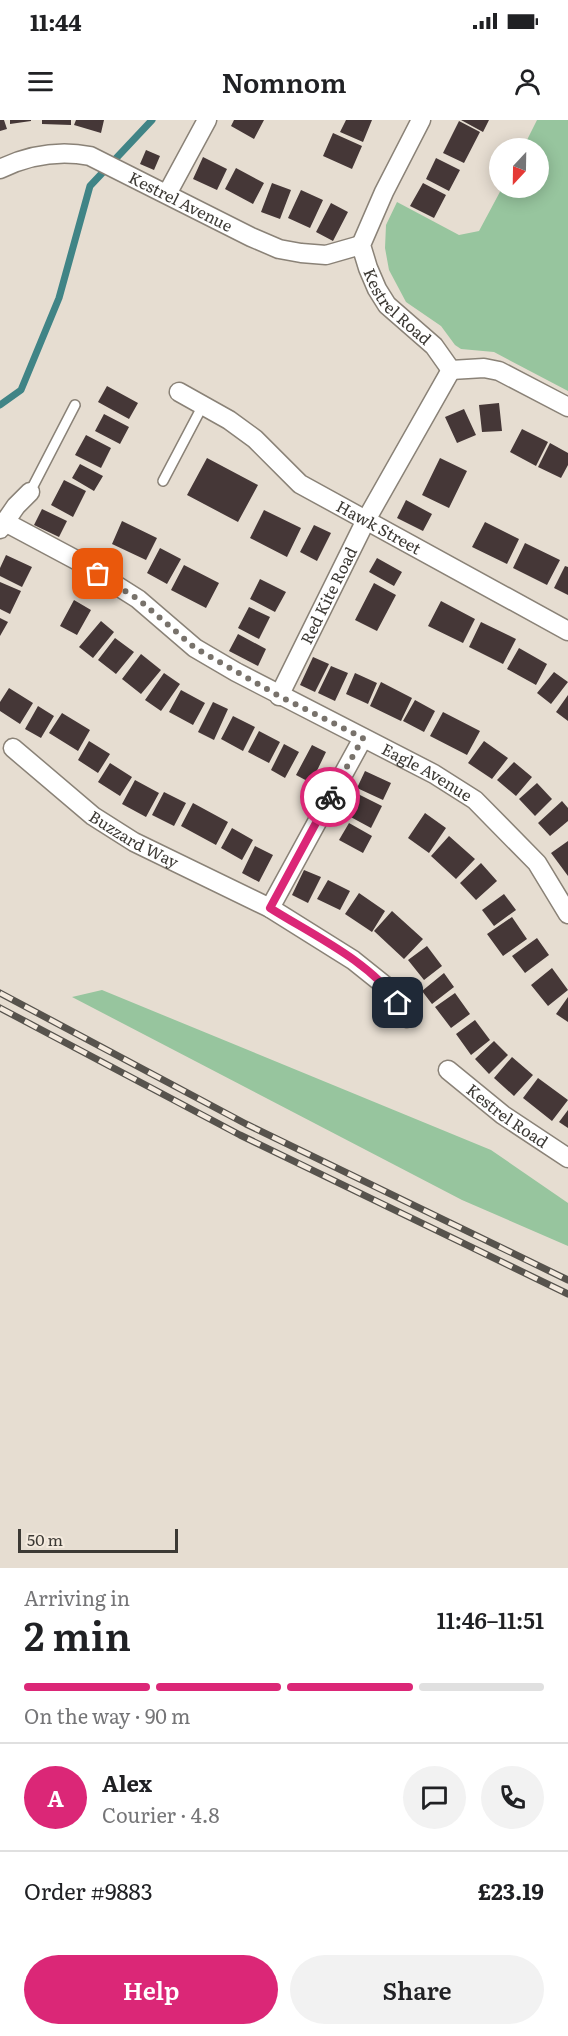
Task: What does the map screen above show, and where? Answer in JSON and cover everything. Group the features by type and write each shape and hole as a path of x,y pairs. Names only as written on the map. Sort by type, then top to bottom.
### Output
{"street":[{"path":"167,194 207,120"},
{"name":"Kestrel Road","path":"421,120 384,192 362,245 376,289 387,305 434,346 451,369"},
{"name":"Kestrel Avenue","path":"0,169 42,154 71,152 90,156 279,249 326,255 362,245"},
{"path":"451,369 484,368 499,371 568,407"},
{"name":"Red Kite Road","path":"279,696 366,520 451,369"},
{"name":"Hawk Street","path":"179,392 229,420 255,439 300,484 568,631"},
{"name":"Eagle Avenue","path":"30,492 16,506 3,525 78,561 138,599 195,648 279,696 434,774 475,800 537,863 568,914"},
{"path":"270,908 363,738"},
{"name":"Buzzard Way","path":"13,748 93,816 134,842 270,908 353,960 388,988 407,1018"},
{"name":"Kestrel Road","path":"448,1070 503,1116 568,1158"}],"lane":[{"name":"Eagle Avenue","path":"30,492 75,405"},
{"path":"163,481 203,405"}],"green space":[{"path":"537,120 568,120 568,391 494,352 461,349 455,345 441,326 406,302 389,270 385,248 386,225 397,202 459,235 479,231 497,198 549,198 549,138 528,138"},
{"path":"102,990 491,1150 568,1203 568,1246 462,1200 72,997"}],"building":[{"path":"0,120 4,120 7,129 0,131"},
{"path":"10,120 31,120 31,121 10,124"},
{"path":"42,120 71,120 71,125 42,124"},
{"path":"76,120 104,120 101,133 74,125"},
{"path":"234,120 264,120 254,139 231,126"},
{"path":"346,120 372,120 363,142 340,132"},
{"path":"461,120 489,120 483,132"},
{"path":"459,121 480,132 464,163 443,153"},
{"path":"333,133 362,146 352,169 323,156"},
{"path":"146,150 160,156 154,170 140,164"},
{"path":"203,157 227,169 217,190 193,179"},
{"path":"436,158 460,170 449,191 426,179"},
{"path":"236,168 264,183 253,204 225,189"},
{"path":"272,183 291,190 280,219 261,212"},
{"path":"423,183 446,195 434,218 410,206"},
{"path":"301,190 323,200 310,228 288,218"},
{"path":"331,203 348,212 333,241 316,232"},
{"path":"107,386 138,403 129,419 98,402"},
{"path":"499,403 502,431 482,432 479,405"},
{"path":"464,409 476,435 457,443 445,417"},
{"path":"104,414 129,427 120,444 95,431"},
{"path":"522,429 548,442 536,466 510,452"},
{"path":"86,435 111,448 101,468 75,455"},
{"path":"550,443 568,453 568,465 561,478 538,467"},
{"path":"207,458 258,485 238,522 187,495"},
{"path":"440,458 467,471 449,508 422,495"},
{"path":"80,464 103,476 94,491 72,478"},
{"path":"64,480 86,491 73,517 51,505"},
{"path":"406,500 432,514 423,531 397,518"},
{"path":"42,509 67,521 59,537 34,525"},
{"path":"264,510 301,528 287,557 250,538"},
{"path":"122,521 157,538 146,560 112,544"},
{"path":"485,522 519,539 507,564 472,547"},
{"path":"314,525 331,533 317,561 300,552"},
{"path":"525,543 560,560 547,585 513,568"},
{"path":"160,548 181,559 167,584 147,573"},
{"path":"6,555 32,567 22,587 0,576 0,568"},
{"path":"377,558 402,572 394,586 369,572"},
{"path":"184,565 219,583 206,608 171,590"},
{"path":"565,566 568,567 568,595 554,588"},
{"path":"260,579 286,592 275,612 250,599"},
{"path":"0,582 21,591 10,614 0,609"},
{"path":"374,583 396,595 377,631 355,620"},
{"path":"74,600 91,610 77,635 60,626"},
{"path":"441,601 475,619 463,643 428,626"},
{"path":"249,607 270,617 259,639 238,628"},
{"path":"0,618 8,622 0,636"},
{"path":"101,621 114,632 93,658 79,647"},
{"path":"481,622 516,639 503,664 469,647"},
{"path":"238,634 266,649 258,666 229,651"},
{"path":"115,638 134,652 116,674 98,660"},
{"path":"519,648 547,664 536,685 507,669"},
{"path":"141,654 161,670 141,694 122,679"},
{"path":"313,657 329,664 315,692 300,685"},
{"path":"331,666 348,673 335,701 318,693"},
{"path":"554,672 568,682 551,704 537,693"},
{"path":"164,673 180,684 161,711 145,700"},
{"path":"355,673 377,683 368,704 346,694"},
{"path":"381,682 412,698 401,721 370,706"},
{"path":"9,688 33,703 20,724 0,711 0,702"},
{"path":"181,690 205,703 193,725 169,712"},
{"path":"568,695 568,721 556,712"},
{"path":"415,700 435,711 424,732 403,721"},
{"path":"213,702 228,709 214,740 198,732"},
{"path":"38,706 54,716 41,738 25,729"},
{"path":"443,712 480,731 467,755 430,736"},
{"path":"62,713 90,730 78,751 49,733"},
{"path":"233,716 255,727 243,751 221,739"},
{"path":"259,731 280,742 269,763 248,752"},
{"path":"89,741 110,754 98,773 78,760"},
{"path":"484,741 508,758 492,779 468,763"},
{"path":"284,744 299,752 285,778 271,770"},
{"path":"312,745 326,752 311,783 296,775"},
{"path":"514,762 532,777 516,796 497,780"},
{"path":"110,763 132,777 120,796 98,782"},
{"path":"365,771 391,783 383,800 357,788"},
{"path":"135,780 159,793 146,817 122,804"},
{"path":"537,783 552,799 535,816 519,799"},
{"path":"164,792 186,803 174,826 152,815"},
{"path":"358,794 382,806 371,828 347,815"},
{"path":"562,801 568,808 568,821 550,836 538,823"},
{"path":"193,803 228,822 216,845 181,826"},
{"path":"425,813 446,828 429,853 408,838"},
{"path":"349,823 372,836 363,853 339,840"},
{"path":"232,828 253,840 242,860 221,848"},
{"path":"449,836 475,859 456,879 431,856"},
{"path":"568,841 568,876 551,853"},
{"path":"255,846 273,855 259,882 242,873"},
{"path":"481,863 497,881 476,900 460,883"},
{"path":"304,870 321,877 308,903 292,895"},
{"path":"328,880 350,891 340,910 317,899"},
{"path":"359,893 385,911 372,932 345,914"},
{"path":"504,894 516,910 494,926 482,910"},
{"path":"392,911 423,939 404,959 374,931"},
{"path":"512,917 527,939 503,956 487,934"},
{"path":"537,938 549,955 525,973 512,956"},
{"path":"427,946 442,966 424,980 408,960"},
{"path":"552,968 568,990 548,1006 531,985"},
{"path":"444,973 454,987 432,1004 422,991"},
{"path":"455,993 470,1014 451,1028 435,1007"},
{"path":"568,997 568,1022 556,1014"},
{"path":"475,1020 490,1040 471,1055 456,1034"},
{"path":"494,1041 508,1055 489,1074 475,1059"},
{"path":"512,1057 533,1075 514,1096 494,1078"},
{"path":"538,1078 568,1100 552,1121 523,1098"},
{"path":"568,1110 568,1128 559,1122"}],"waterway":[{"path":"0,405 21,390 59,298 90,186 152,120"}],"railway":[{"path":"0,993 246,1124 568,1280"},
{"path":"0,1008 240,1135 568,1294"}],"way so far":[{"path":"98,574 138,599 195,648 279,696 363,738 330,797"}],"route":[{"path":"330,797 270,908 353,960 388,988 398,1003"}]}
